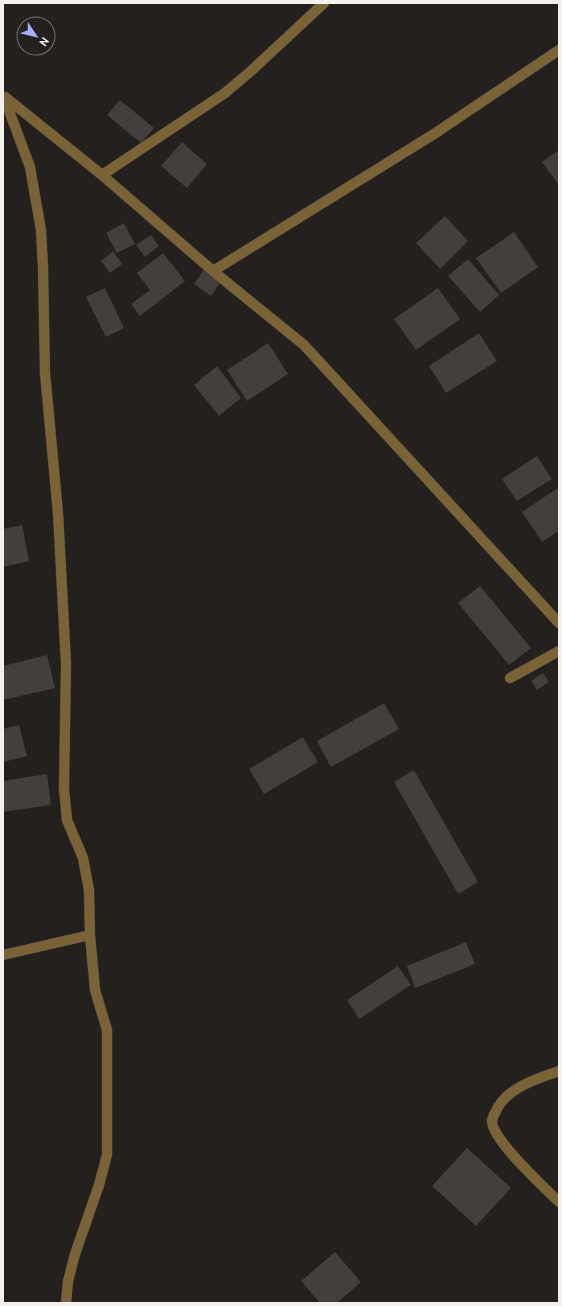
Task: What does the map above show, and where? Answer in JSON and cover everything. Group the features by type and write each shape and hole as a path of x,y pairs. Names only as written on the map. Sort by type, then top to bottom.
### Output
{"street":[{"path":"102,175 225,93 251,71 324,3"},
{"path":"213,271 434,134 559,50"},
{"path":"4,96 102,175 213,271 304,345 559,623"},
{"path":"4,96 30,167 41,230 45,373 58,513 66,664 64,789 67,820 83,858 90,890 90,935 96,990 107,1030 106,1155 99,1185 75,1254 68,1281 66,1303"},
{"path":"510,678 559,651"},
{"path":"3,955 90,935"},
{"path":"559,1071 535,1079 511,1092 498,1106 492,1120 494,1131 502,1144 559,1202"}],"building":[{"path":"120,100 154,128 141,143 107,115"},
{"path":"182,142 207,164 187,188 161,166"},
{"path":"559,150 559,185 542,162"},
{"path":"445,216 468,241 440,269 416,243"},
{"path":"124,223 135,244 117,253 106,233"},
{"path":"514,232 538,267 501,293 476,258"},
{"path":"151,235 159,246 145,257 136,245"},
{"path":"113,251 122,264 110,273 101,261"},
{"path":"163,253 185,281 140,316 131,304 150,290 137,273"},
{"path":"468,259 499,295 480,312 448,276"},
{"path":"205,268 222,280 211,296 194,284"},
{"path":"105,288 124,328 106,337 86,297"},
{"path":"438,288 460,319 416,350 394,319"},
{"path":"479,333 497,361 446,393 429,366"},
{"path":"268,343 288,374 247,401 227,370"},
{"path":"217,366 241,398 219,416 194,385"},
{"path":"537,456 552,479 517,501 502,479"},
{"path":"559,487 559,531 542,542 522,512"},
{"path":"22,525 29,561 3,567 3,529"},
{"path":"480,586 531,648 509,665 458,603"},
{"path":"47,655 55,688 3,700 3,666"},
{"path":"543,673 549,682 537,690 531,681"},
{"path":"384,703 399,729 331,767 317,741"},
{"path":"19,725 27,756 3,762 3,729"},
{"path":"303,737 318,762 264,794 249,769"},
{"path":"414,770 478,882 458,894 394,782"},
{"path":"47,774 51,805 3,812 3,781"},
{"path":"466,942 475,964 415,988 407,966"},
{"path":"398,966 411,985 359,1019 347,1000"},
{"path":"467,1148 511,1188 476,1226 432,1186"},
{"path":"335,1252 361,1282 337,1303 320,1303 301,1281"}]}
